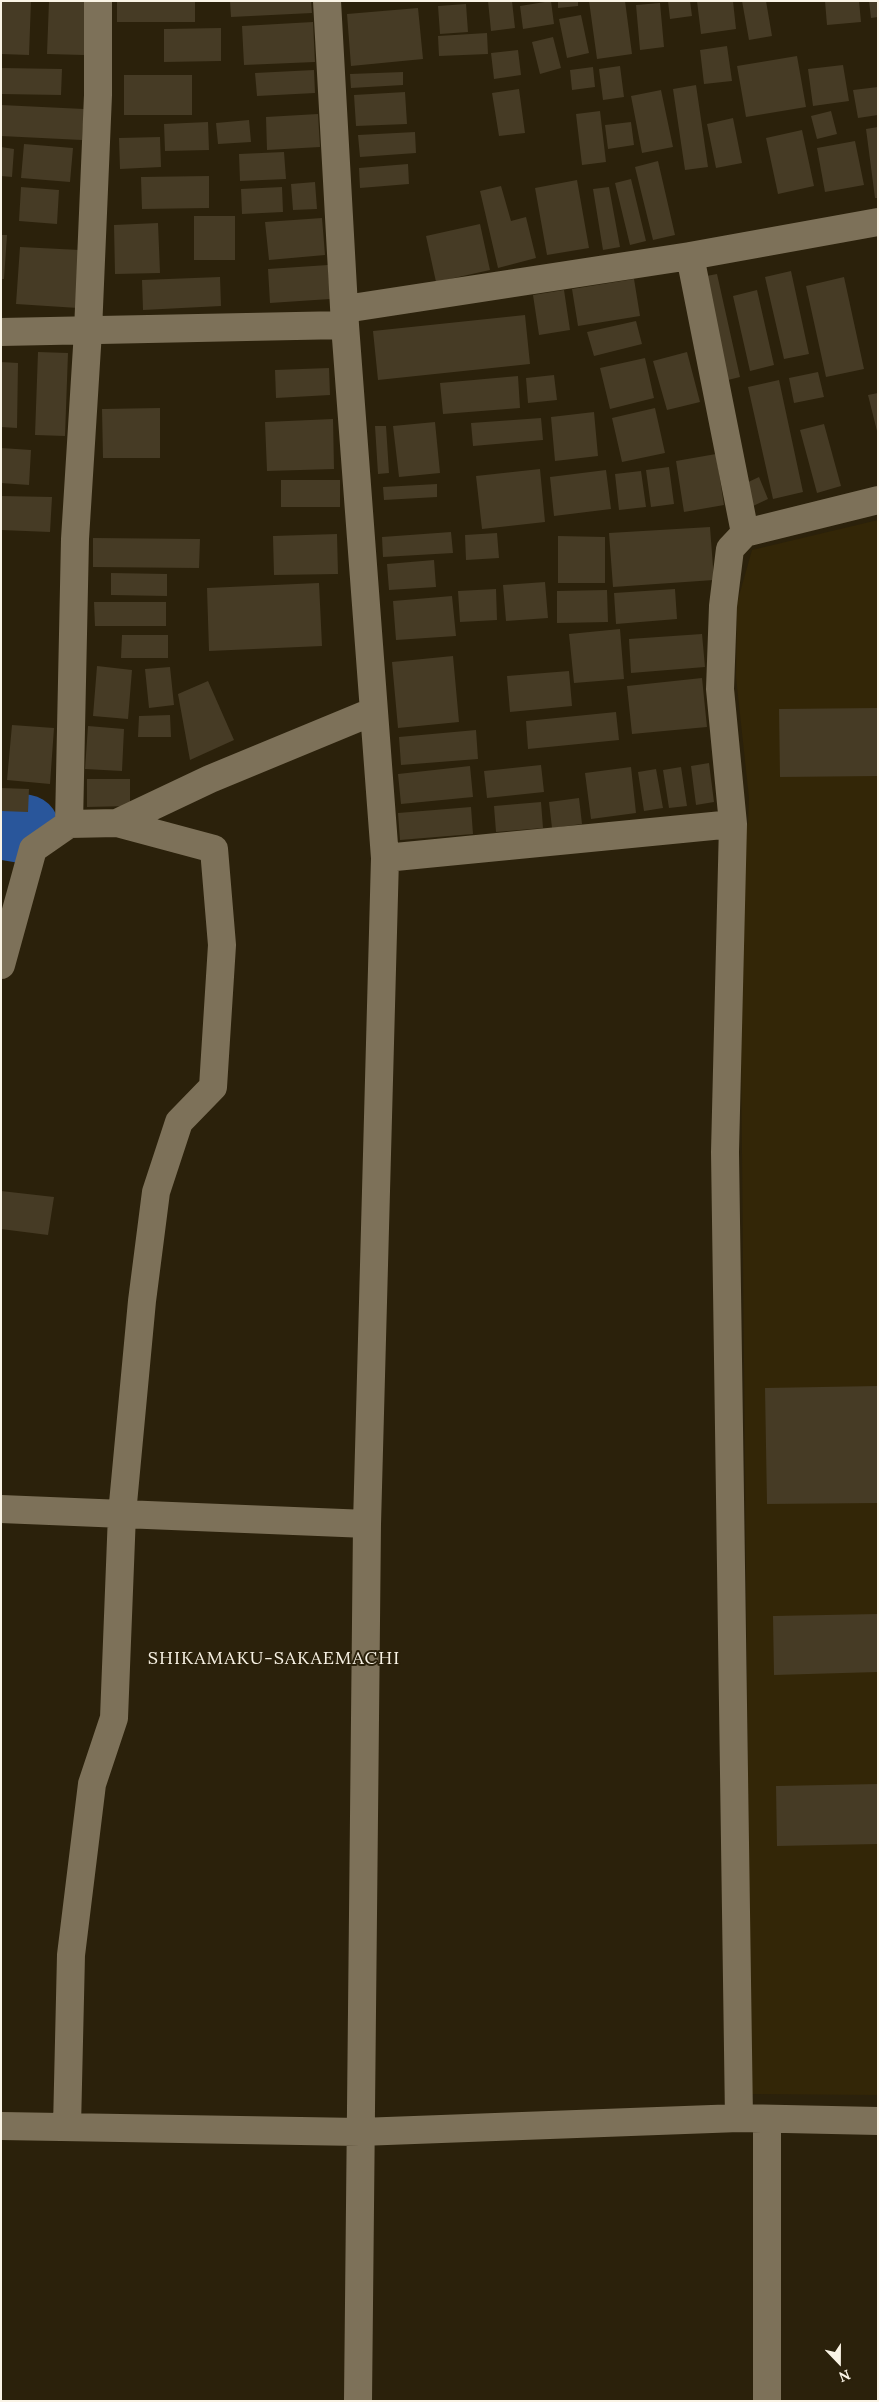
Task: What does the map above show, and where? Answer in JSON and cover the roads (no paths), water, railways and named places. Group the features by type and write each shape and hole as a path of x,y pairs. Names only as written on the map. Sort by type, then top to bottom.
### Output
{"street":[{"path":"69,824 75,539 88,331 98,95 98,1"},
{"path":"327,1 345,317 372,712 385,858 366,1524 358,2401"},
{"path":"1,332 88,331 345,317 878,222"},
{"path":"690,256 745,533"},
{"path":"739,2118 725,1152 733,824 720,689 722,606 730,549 745,533 878,500"},
{"path":"117,823 210,779 372,712"},
{"path":"1,965 34,849 69,824 117,823 214,848 222,945 213,1087 180,1122 156,1192 142,1301 122,1514 114,1718 92,1784 71,1955 67,2127"},
{"path":"385,858 733,824"},
{"path":"1,1509 366,1524"},
{"path":"1,2126 360,2132 739,2118 878,2121"},
{"path":"766,2401 767,2119"}],"waterway":[{"path":"1,825 25,829"}],"district":[{"name":"SHIKAMAKU-SAKAEMACHI","path":"274,1659"}]}
